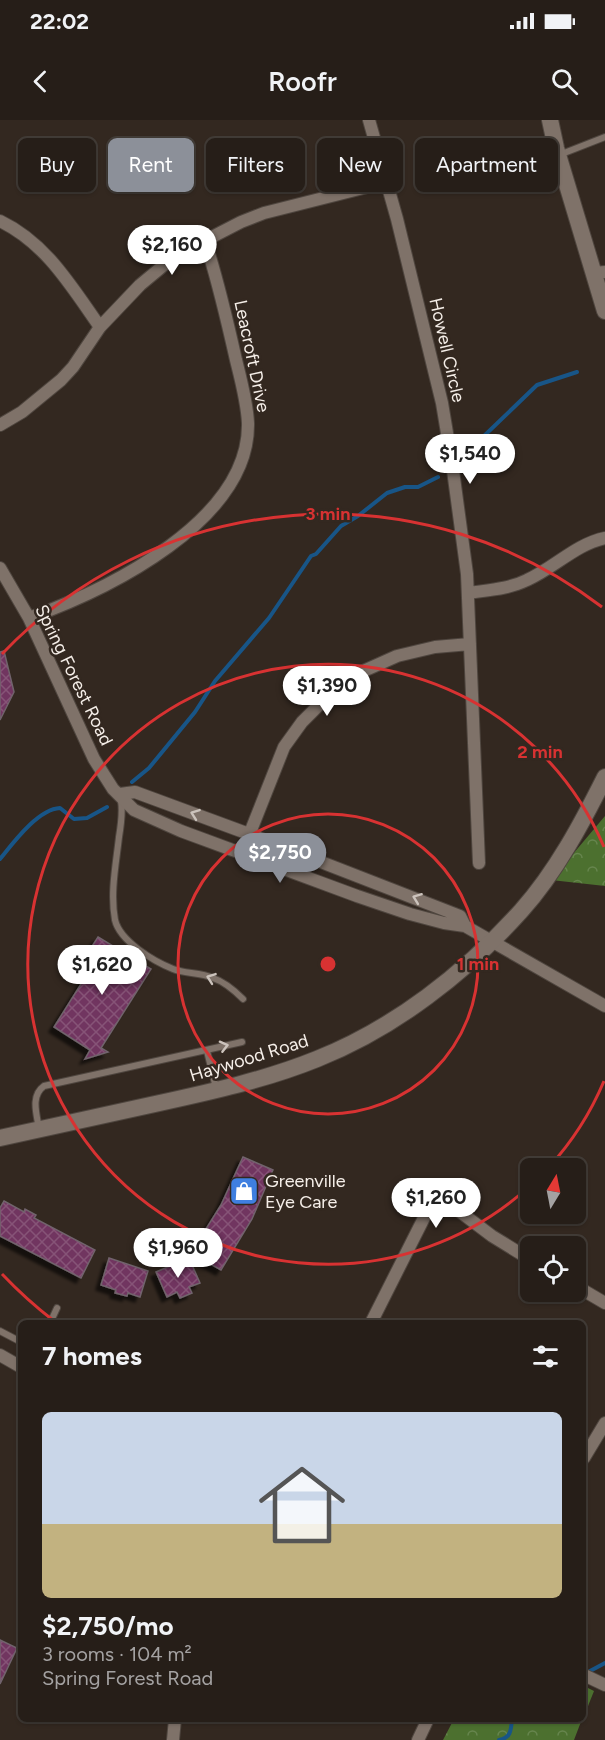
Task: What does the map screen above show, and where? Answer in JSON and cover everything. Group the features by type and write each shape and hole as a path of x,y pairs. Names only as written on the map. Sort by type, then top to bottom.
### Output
{"main road":[{"path":"550,120 554,138"},
{"path":"558,156 599,273 605,311"},
{"name":"Haywood Road","path":"0,1138 216,1090 272,1075 318,1059 381,1027 451,979 520,911 549,874 570,841 605,777"}],"street":[{"name":"Howell Circle","path":"369,120 374,138"},
{"path":"0,425 22,412 61,380 73,367 100,327 160,267 175,256 241,222 264,213 347,192"},
{"name":"Howell Circle","path":"389,192 442,403 467,574 478,863"},
{"path":"0,220 35,243 51,259 100,327"},
{"name":"Leacroft Drive","path":"29,618 98,588 166,548 218,503 238,470 247,440 246,409 222,297 205,241"},
{"path":"468,593 497,589 527,580 582,547 605,538"},
{"name":"Spring Forest Road","path":"0,568 29,618 94,759 113,789 134,810 242,853 410,914 465,926 490,941"},
{"path":"242,853 284,747 302,722 328,696 359,673 397,656 435,647 470,644"},
{"name":"Spring Forest Road","path":"120,794 135,792 249,834 460,916 465,926"},
{"path":"490,941 556,976 605,1006"},
{"path":"373,1320 432,1202 442,1200 447,1202 492,1236 520,1253"},
{"path":"586,1292 605,1303"},
{"path":"0,1355 18,1365"},
{"path":"586,1455 605,1423"},
{"path":"586,1676 605,1685"},
{"path":"173,1740 175,1722"},
{"path":"418,1740 427,1722"}],"lane":[{"path":"558,156 605,137"},
{"path":"120,794 122,817 114,889 115,919 118,930 136,947 174,970 212,977 230,986 243,999"},
{"path":"39,1130 35,1102 38,1092 44,1086 242,1042"},
{"path":"207,1051 216,1090"},
{"path":"51,1320 57,1308"},
{"path":"0,1331 18,1340"}],"green space":[{"path":"605,816 605,886 551,880"},
{"path":"586,1687 594,1691 586,1711"},
{"path":"452,1722 581,1722 574,1740 443,1740"}],"building":[{"path":"4,651 14,692 0,720 0,652"},
{"path":"98,937 151,969 101,1048 108,1052 85,1059 90,1050 54,1027 88,973 79,967"},
{"path":"243,1157 273,1170 252,1219 221,1270 191,1253 221,1205"},
{"path":"4,1201 24,1212 25,1209 36,1215 34,1218 95,1250 81,1278 0,1236 0,1208"},
{"path":"109,1258 148,1271 140,1297 128,1293 127,1296 115,1293 116,1290 101,1285"},
{"path":"189,1258 200,1283 189,1287 192,1293 180,1298 177,1292 167,1297 156,1272"},
{"path":"0,1640 17,1648 0,1684"}],"waterway":[{"path":"461,458 537,385 577,372"},
{"path":"132,782 149,768 195,712 215,681 269,618 311,556 316,554 341,526 387,493 405,487 418,487 438,477"},
{"path":"0,859 27,828 43,814 60,808 74,819 87,818 107,807"},
{"path":"590,1671 605,1663"},
{"path":"499,1740 508,1735 512,1722"}],"place":[{"name":"Greenville Eye Care","path":"244,1191"}]}
